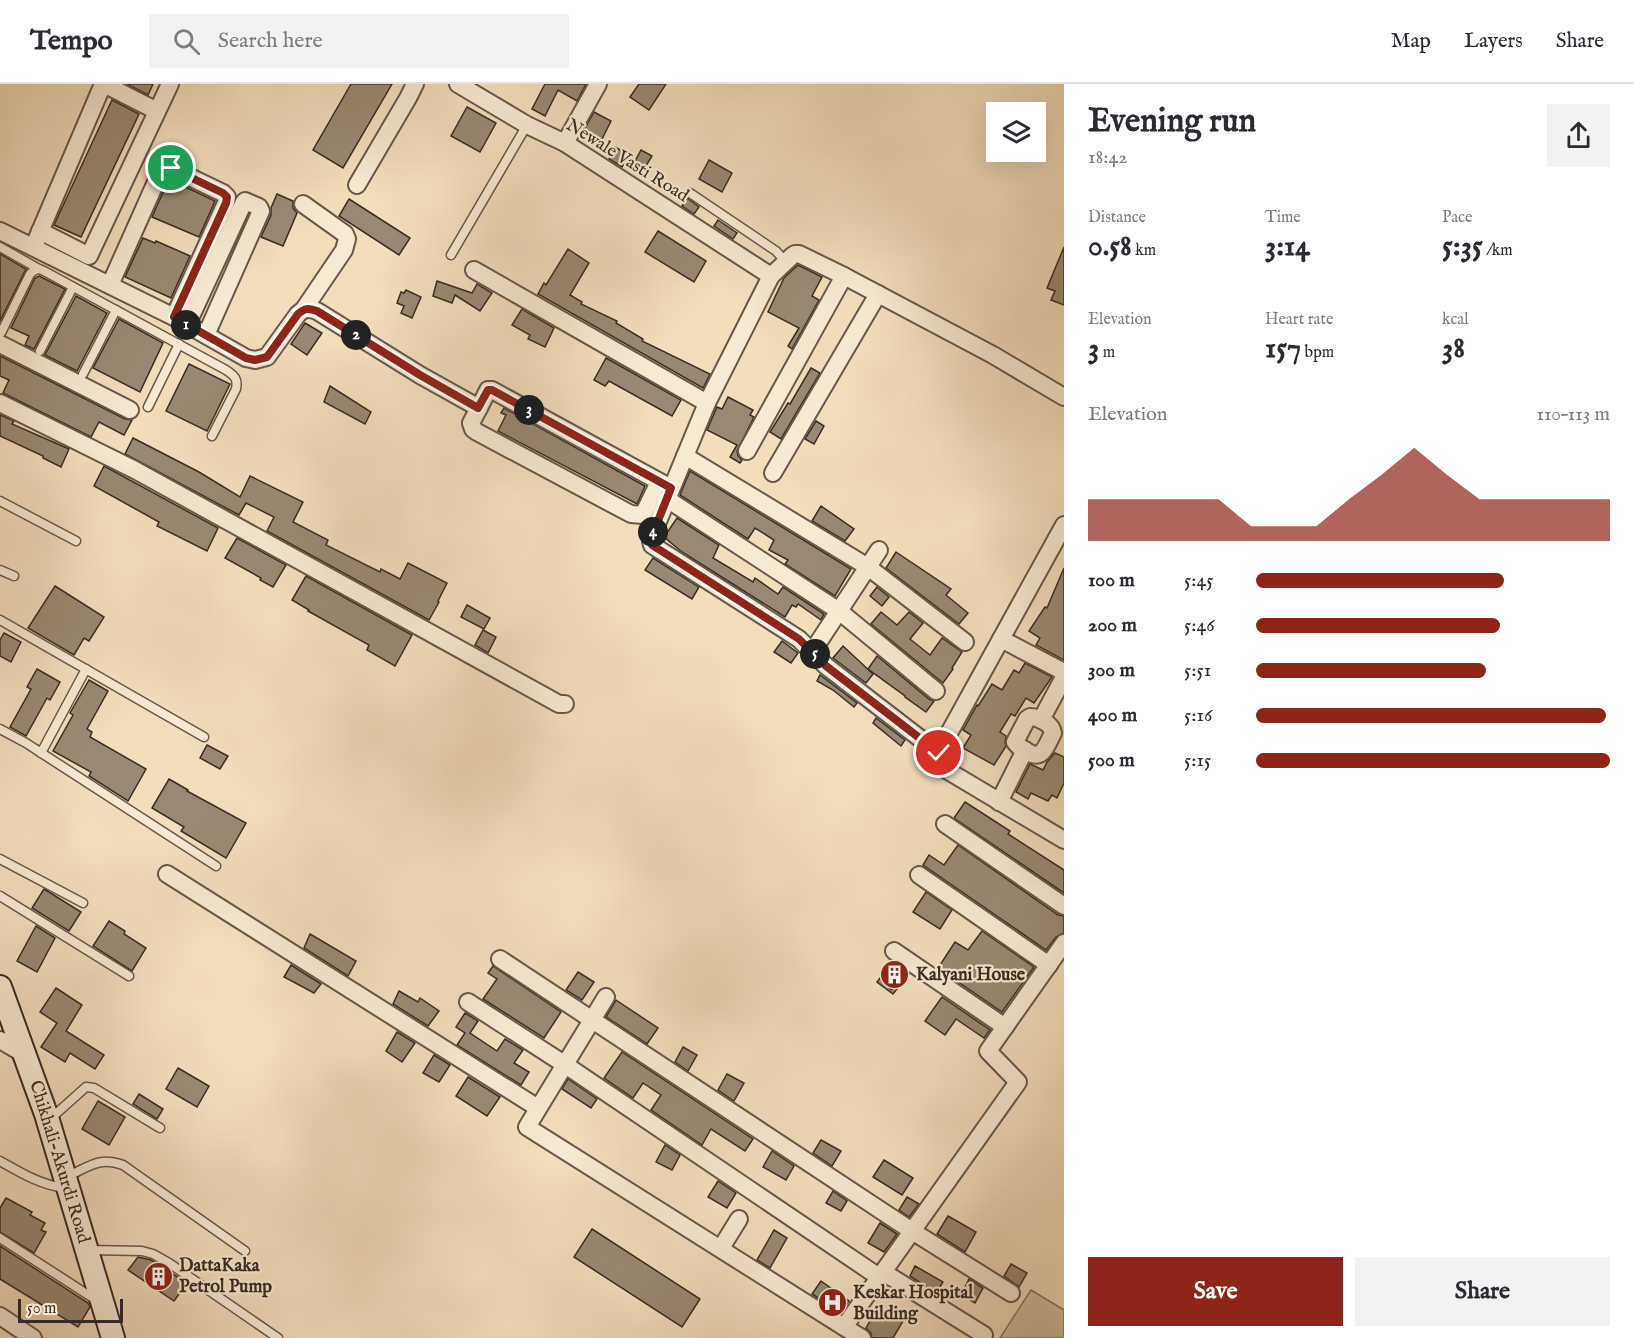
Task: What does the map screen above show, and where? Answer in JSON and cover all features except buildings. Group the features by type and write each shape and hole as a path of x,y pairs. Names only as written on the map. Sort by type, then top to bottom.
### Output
{"main road":[{"name":"Chikhali-Akurdi Road","path":"0,987 48,1121 113,1338"}],"street":[{"path":"33,247 104,84 157,111"},
{"path":"40,231 89,256 170,84"},
{"path":"357,185 415,84"},
{"name":"Newale Vasti Road","path":"459,84 527,125 565,143 771,276"},
{"path":"565,143 598,84"},
{"path":"110,285 160,173 165,168 171,168 223,193 227,197 226,203 181,321"},
{"path":"181,321 245,201 259,207 261,211 206,335"},
{"path":"1,237 33,247 181,321 246,358 255,360 267,357 304,309 344,250 348,239 345,234 303,204"},
{"path":"939,753 826,666 799,639 652,545 652,536 666,490 685,456 707,404 771,276 795,254 844,276 993,355 1064,397"},
{"path":"474,270 707,404"},
{"path":"747,452 844,276"},
{"path":"773,473 878,294"},
{"path":"304,309 310,308 317,311 478,408"},
{"path":"0,344 130,410"},
{"path":"666,490 643,514 632,514 477,432 471,423 486,392 492,390 666,490 839,611 936,691"},
{"path":"0,403 135,470 559,704 565,704"},
{"path":"685,456 868,567 964,642"},
{"path":"1062,532 933,762 1064,840"},
{"path":"812,652 879,550"},
{"path":"1001,639 1064,672"},
{"path":"999,802 1025,750 1017,745 1016,738 1030,717 1041,720 1064,677"},
{"path":"945,824 1064,906"},
{"path":"167,874 538,1108"},
{"path":"919,875 1049,965"},
{"path":"844,1327 1018,1082 988,1051 1064,944"},
{"path":"500,959 912,1231 1011,1293"},
{"path":"895,961 1005,1027"},
{"path":"606,997 527,1126 862,1338"},
{"path":"468,1002 881,1274 984,1335"},
{"path":"0,1040 24,1054"},
{"path":"721,1248 739,1219"},
{"path":"0,1316 33,1338"}],"lane":[{"path":"451,255 527,125"},
{"path":"690,193 776,251 786,262"},
{"path":"1,237 39,269 234,375 238,381 236,389 212,436"},
{"path":"1,333 30,274 39,269"},
{"path":"40,351 73,286"},
{"path":"136,321 145,303"},
{"path":"83,375 116,310"},
{"path":"148,407 179,344"},
{"path":"0,501 76,541"},
{"path":"0,570 14,576"},
{"path":"0,620 204,737"},
{"path":"41,753 86,669"},
{"path":"0,729 216,866"},
{"path":"0,859 83,903"},
{"path":"0,896 129,976"},
{"path":"48,1121 86,1088 94,1088 160,1128"},
{"path":"0,1161 39,1182 54,1186 66,1183 102,1161 112,1161 123,1166 245,1251"},
{"path":"0,1238 102,1304"},
{"path":"86,1250 142,1251 153,1254 278,1338"}],"path":[{"path":"895,961 884,980 893,986 903,973"},
{"path":"895,961 884,983 892,990 908,970"},
{"path":"888,985 902,967"}],"shaded area":[{"path":"1031,1290 1064,1310 1064,1338 1000,1338"}],"place":[{"name":"Kalyani House","path":"895,975"},
{"name":"DattaKaka Petrol Pump","path":"158,1276"},
{"name":"Keskar Hospital Building","path":"832,1303"}],"route":[{"path":"171,168 227,197 174,317 246,358 255,360 267,357 298,314 310,308 478,408 486,392 492,390 671,488 652,536 652,545 799,639 826,666 939,753"}]}
